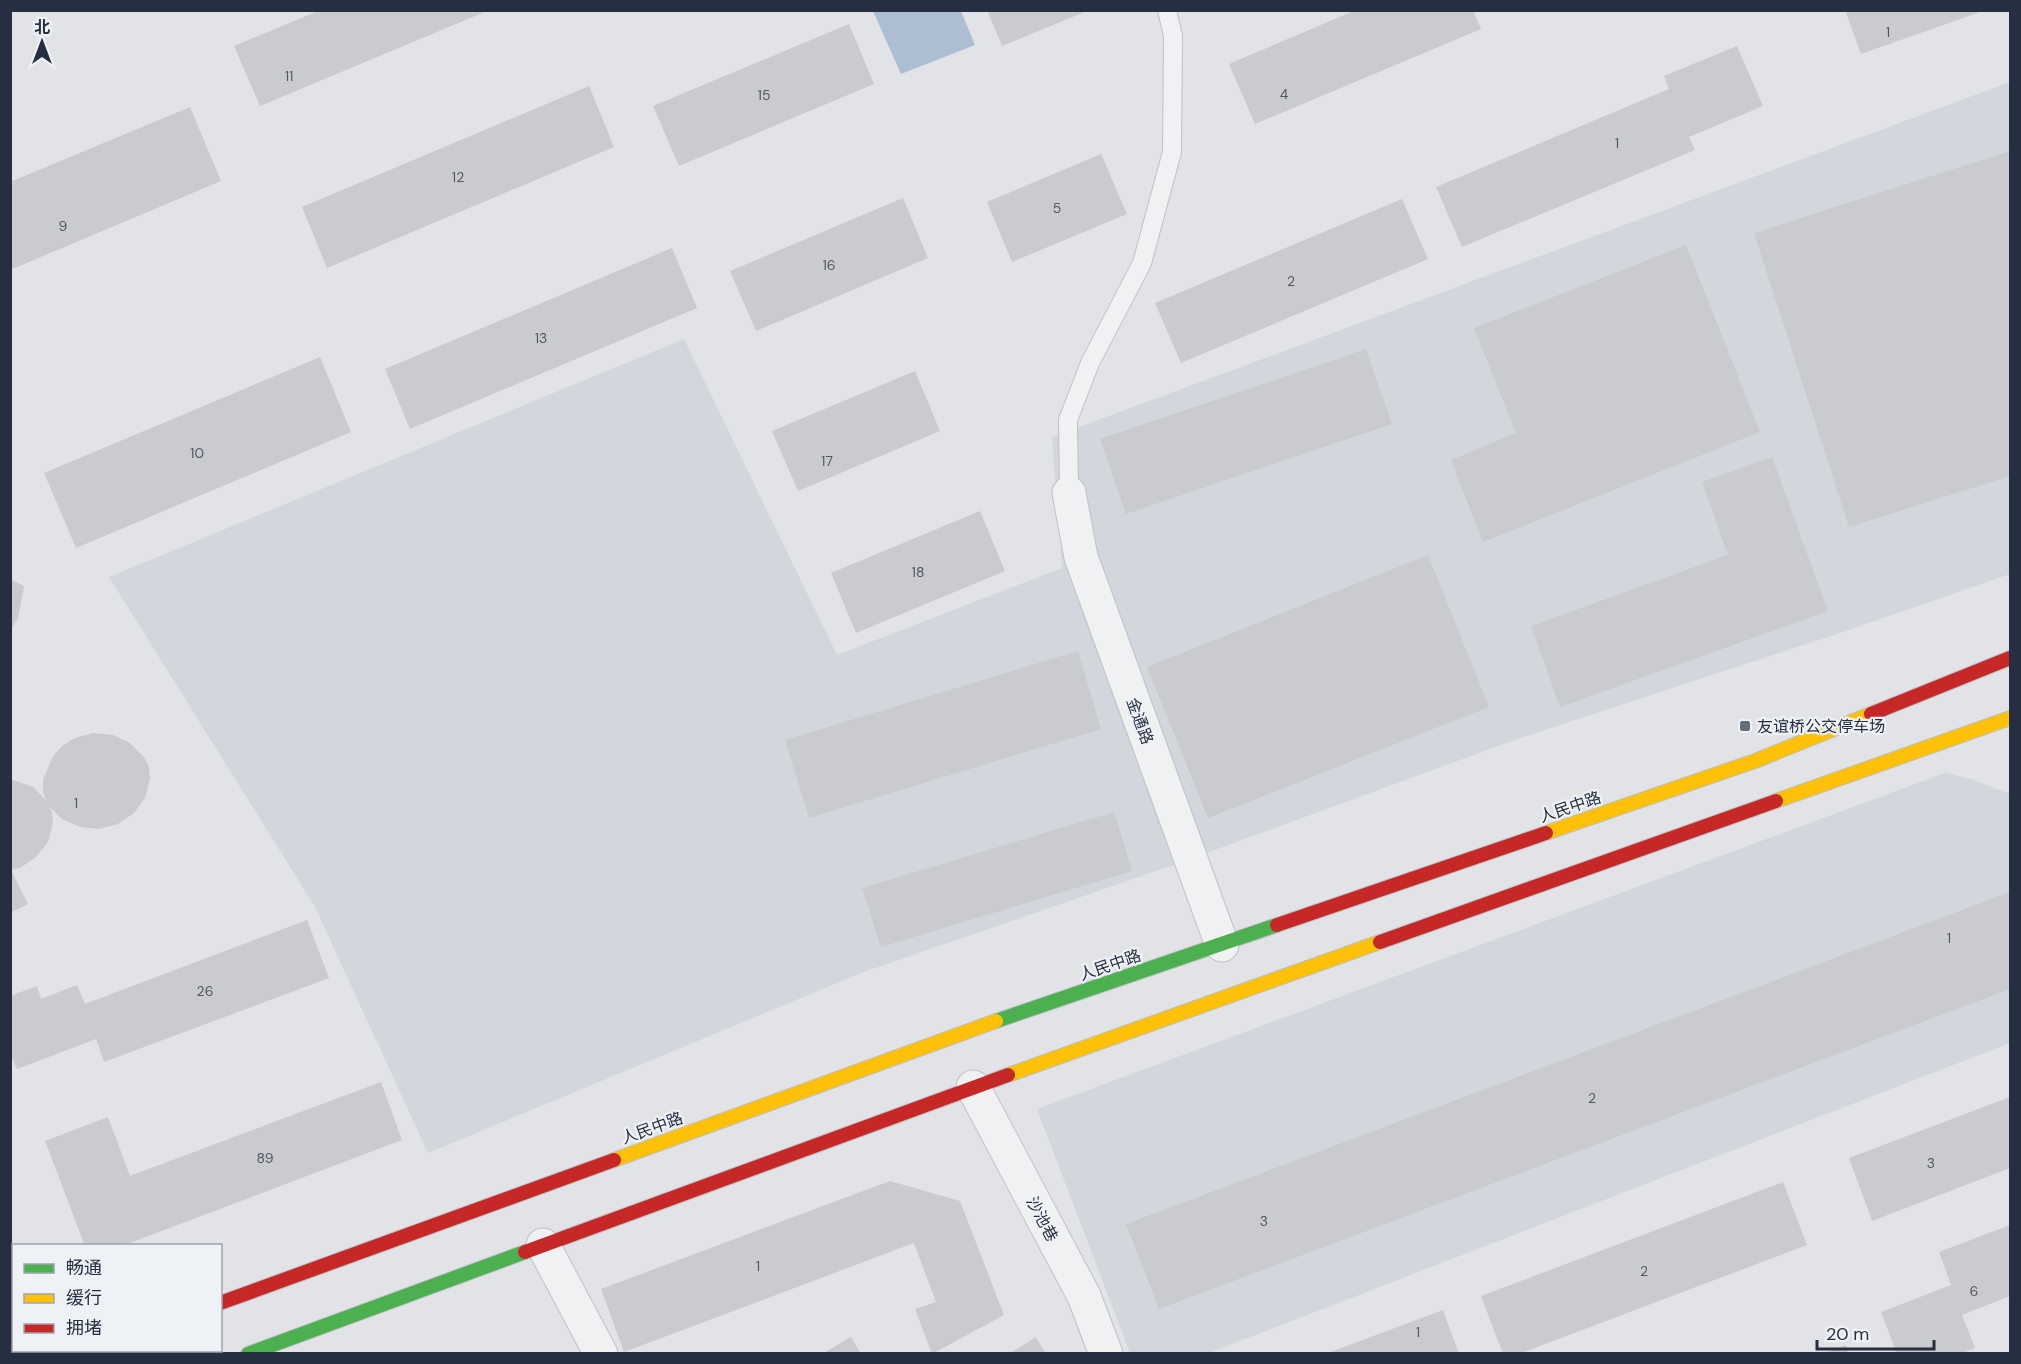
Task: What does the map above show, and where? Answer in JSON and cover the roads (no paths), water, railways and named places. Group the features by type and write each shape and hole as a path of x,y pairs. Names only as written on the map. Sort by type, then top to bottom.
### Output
{"main road":[{"name":"人民中路","path":"222,1302 961,1033 1755,761 2010,658"},
{"path":"248,1353 973,1087 2010,719"}],"street":[{"name":"金通路","path":"1069,493 1081,557 1222,945"},
{"name":"沙池巷","path":"973,1087 1084,1296 1106,1353"},
{"path":"543,1245 601,1353"}],"lane":[{"path":"1069,493 1068,420 1090,363 1142,263 1172,152 1173,36 1167,10"}],"water":[{"path":"873,11 961,11 975,45 901,74"}],"place":[{"name":"友谊桥公交停车场","path":"1745,726"}]}
